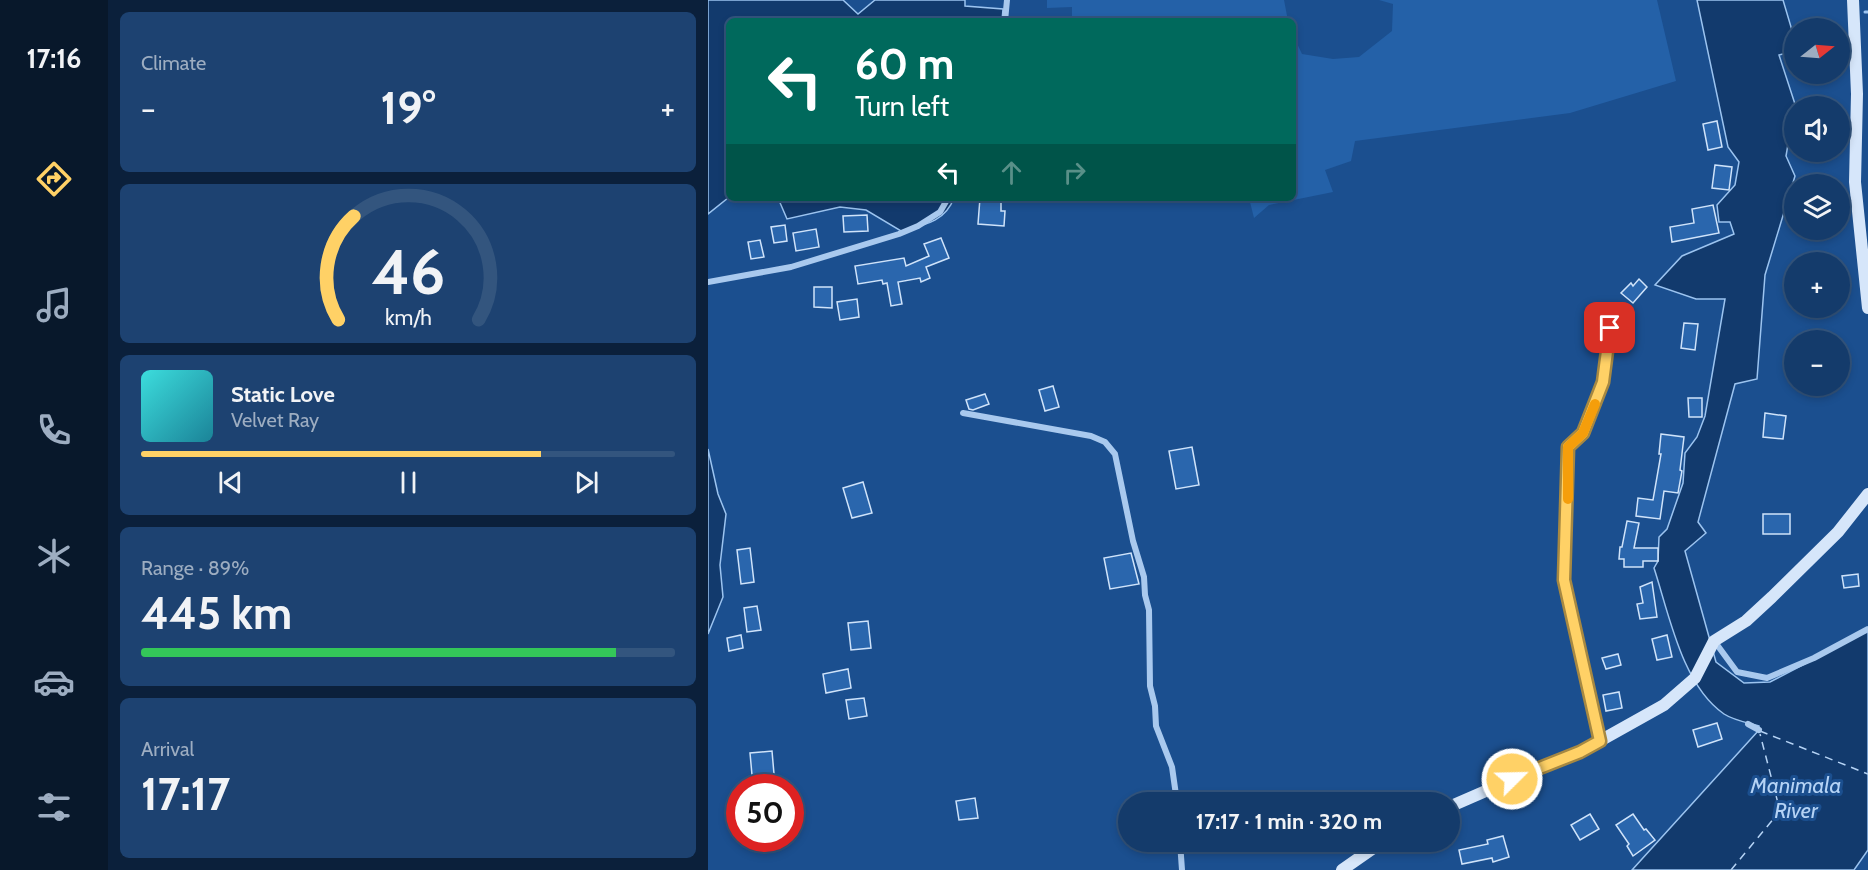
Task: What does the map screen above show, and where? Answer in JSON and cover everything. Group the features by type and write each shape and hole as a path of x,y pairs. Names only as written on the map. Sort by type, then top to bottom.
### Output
{"main road":[{"path":"1853,0 1857,94 1855,182 1868,308"},
{"path":"1460,802 1580,752 1664,705 1695,678 1714,641 1746,621 1772,597 1838,532 1868,494"},
{"path":"1342,870 1368,852"}],"street":[{"path":"1005,18 1007,0"},
{"path":"708,282 790,267 899,234 940,212 946,201"},
{"path":"1600,741 1564,580 1568,447 1583,433 1603,382 1610,328"},
{"path":"963,413 1091,436 1105,442 1115,454 1133,541 1144,577 1149,610 1150,686 1155,706 1156,726 1172,767 1176,792"},
{"path":"1714,641 1737,672 1767,678 1814,658 1868,629"},
{"path":"1748,724 1759,730"},
{"path":"1181,852 1182,870"}],"shaded area":[{"path":"1047,0 1284,0 1287,18 1072,18 1072,7 1047,8"},
{"path":"1379,0 1657,0 1676,81 1570,113 1355,141 1351,161 1325,170 1333,192 1296,200 1296,41 1302,54 1333,59 1359,57 1392,31 1393,4"},
{"path":"1250,201 1289,201 1269,205 1254,218"}],"water":[{"path":"708,0 843,0 858,14 875,0 965,0 965,6 1003,9 1002,18 726,18 726,200 708,214"},
{"name":"Manimala River","path":"1697,0 1783,0 1788,18 1784,18 1784,54 1779,55 1784,70 1784,84 1788,84 1792,96 1784,96 1784,162 1789,162 1794,174 1784,174 1784,212 1765,275 1757,379 1735,384 1698,522 1706,533 1685,551 1716,662 1744,683 1770,682 1868,631 1868,850 1854,870 1632,870 1759,730 1759,726 1724,714 1697,685 1679,647 1654,568 1658,561 1659,537 1667,529 1683,483 1685,453 1697,437 1705,416 1725,299 1696,299 1655,285 1682,256 1734,234 1730,222 1719,222 1717,205 1735,185 1739,162 1728,147"},
{"path":"779,201 952,201 945,212 933,221 901,231 866,210 840,207 787,219"},
{"path":"708,449 718,494 726,514 720,565 723,597 708,634"}],"building":[{"path":"1717,121 1722,147 1708,150 1703,124"},
{"path":"1715,165 1732,167 1729,190 1712,188"},
{"path":"980,201 1001,201 1001,211 1005,211 1004,226 978,224"},
{"path":"1713,205 1719,233 1672,242 1670,227 1694,223 1692,209"},
{"path":"867,215 868,231 844,232 843,216"},
{"path":"785,225 787,241 774,243 771,227"},
{"path":"816,229 819,247 796,251 793,233"},
{"path":"941,238 949,258 926,267 930,278 921,282 920,278 898,282 902,304 891,306 887,283 883,284 882,280 858,284 855,266 904,258 906,266 929,256 924,244"},
{"path":"760,240 764,257 751,259 748,242"},
{"path":"1639,279 1647,287 1633,303 1621,293 1631,283 1633,286"},
{"path":"814,287 832,287 832,308 814,307"},
{"path":"857,299 859,317 840,320 837,302"},
{"path":"1684,323 1698,324 1695,350 1681,348"},
{"path":"1053,386 1059,407 1045,411 1039,390"},
{"path":"985,394 989,404 973,410 969,409 966,400"},
{"path":"1688,398 1702,398 1702,417 1689,417"},
{"path":"1765,413 1786,416 1783,439 1763,437"},
{"path":"1661,434 1684,437 1678,493 1664,491 1660,519 1636,516 1638,498 1653,500 1661,454 1659,454"},
{"path":"1192,447 1199,485 1176,489 1169,451"},
{"path":"863,482 872,513 852,518 843,488"},
{"path":"1763,514 1790,514 1790,534 1763,534"},
{"path":"1627,521 1639,523 1634,548 1658,548 1658,561 1643,561 1643,567 1624,567 1624,559 1619,559"},
{"path":"750,548 754,582 741,584 737,550"},
{"path":"1131,553 1139,584 1110,589 1104,558"},
{"path":"1858,574 1859,586 1844,588 1842,576"},
{"path":"1652,582 1657,617 1640,619 1637,604 1643,603 1640,587"},
{"path":"757,606 761,630 747,632 744,608"},
{"path":"868,621 871,648 851,650 848,623"},
{"path":"741,635 743,648 729,651 727,638"},
{"path":"1667,635 1672,657 1657,660 1652,639"},
{"path":"1618,654 1621,665 1606,669 1602,658"},
{"path":"848,669 851,688 826,693 823,674"},
{"path":"1619,692 1622,708 1606,711 1603,695"},
{"path":"864,698 867,716 849,719 846,700"},
{"path":"1717,723 1722,739 1698,747 1693,730"},
{"path":"772,751 774,774 752,774 750,753"},
{"path":"975,798 978,818 959,820 956,801"},
{"path":"1590,814 1599,829 1580,840 1571,825"},
{"path":"1633,814 1644,830 1646,829 1655,840 1633,856 1627,846 1629,844 1616,825"},
{"path":"1503,836 1509,857 1493,862 1492,858 1462,864 1460,850 1488,844 1487,840"}],"ferry route":[{"path":"1760,731 1868,774"},
{"path":"1731,870 1780,811 1760,734"}],"slow traffic":[{"path":"1568,499 1568,447 1583,433 1595,404"}],"route":[{"path":"1512,779 1580,752 1600,741 1564,580 1568,447 1583,433 1603,382 1610,328"}]}
